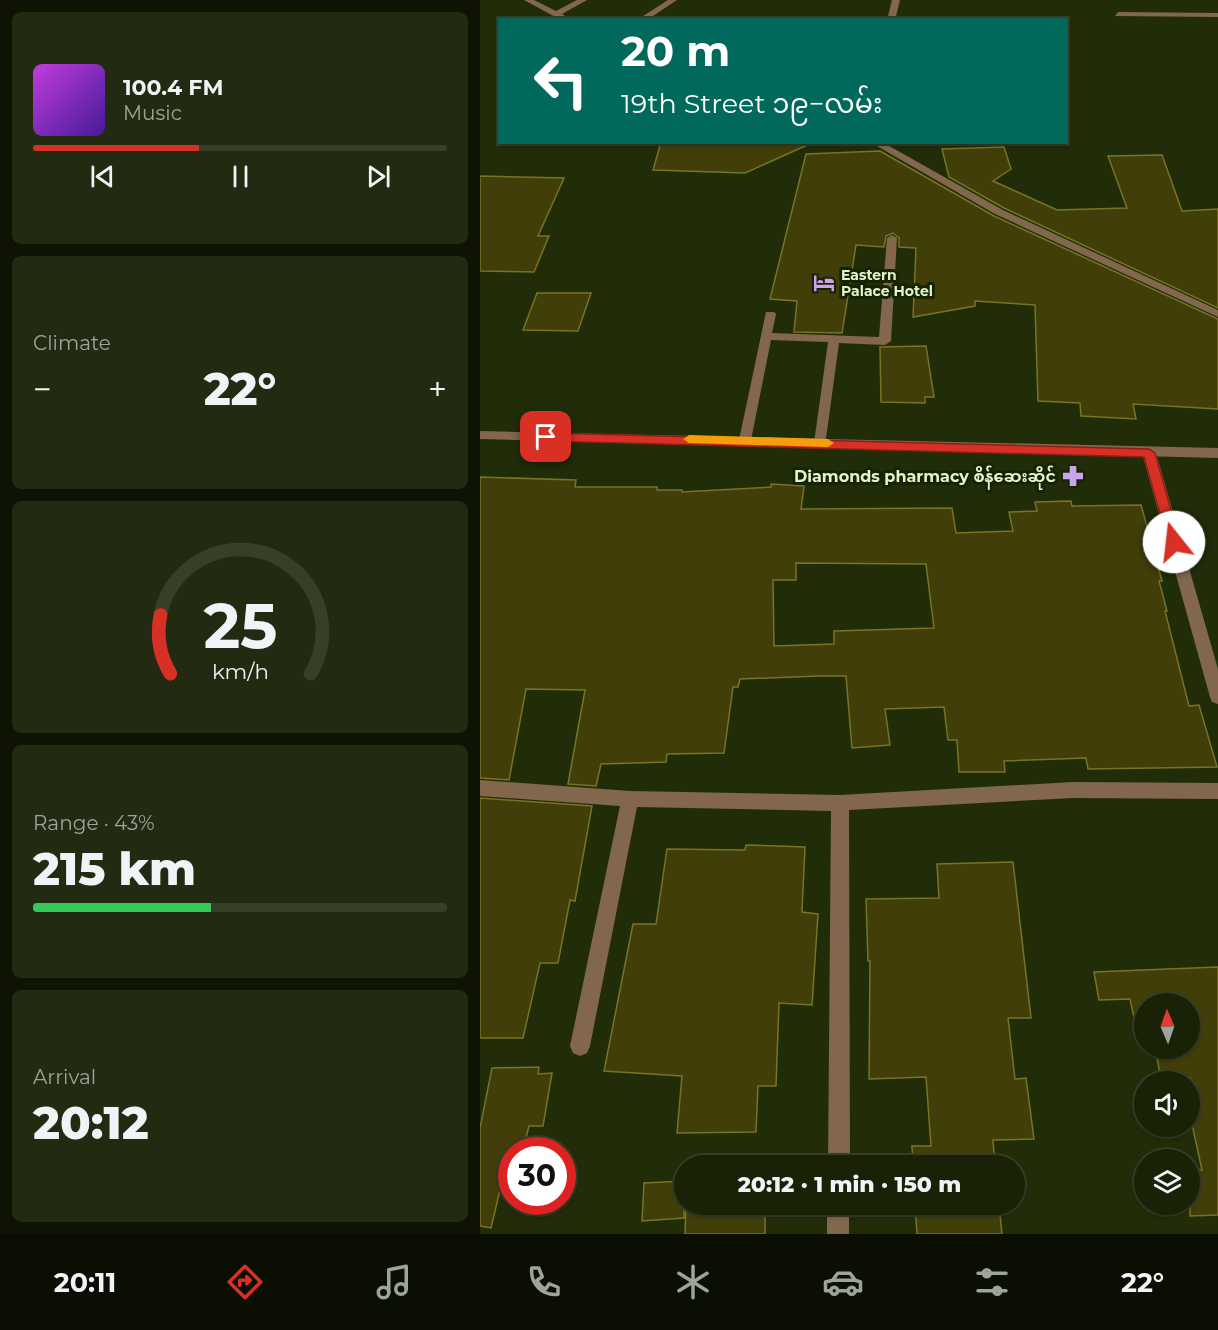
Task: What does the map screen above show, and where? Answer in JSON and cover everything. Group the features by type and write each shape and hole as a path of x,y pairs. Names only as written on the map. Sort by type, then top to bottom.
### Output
{"street":[{"path":"528,0 565,18"},
{"path":"558,14 583,0"},
{"path":"644,18 673,0"},
{"path":"892,18 896,0"},
{"path":"1118,14 1218,15"},
{"path":"878,144 999,212 1218,314"},
{"path":"767,336 885,341 892,238"},
{"path":"745,440 770,314"},
{"path":"820,443 834,338"},
{"path":"480,435 1218,453"},
{"path":"1149,453 1218,697"},
{"path":"480,788 630,799 840,803 1073,790 1218,791"},
{"path":"580,1046 630,799"},
{"path":"839,1155 840,803"},
{"path":"838,1215 838,1234"}],"building":[{"path":"660,144 810,144 745,173 653,170"},
{"path":"1004,147 1011,169 993,181 1057,210 1127,208 1108,156 1162,155 1182,211 1218,209 1218,308 1004,208 949,177 942,149"},
{"path":"880,151 994,216 1218,319 1218,409 1133,404 1136,419 1081,416 1080,403 1038,401 1035,305 975,301 975,306 913,317 916,248 899,247 899,238 893,233 886,236 884,247 856,245 842,333 794,332 797,301 770,299 806,154"},
{"path":"480,176 564,178 538,236 549,236 534,272 480,271"},
{"path":"537,293 591,293 578,331 523,330"},
{"path":"926,346 934,397 925,397 925,403 881,402 880,347"},
{"path":"480,477 576,480 575,487 657,487 657,490 682,490 682,492 771,487 771,484 804,486 801,509 952,508 956,533 1013,531 1009,512 1037,511 1035,502 1071,501 1072,506 1141,505 1162,581 1159,581 1167,611 1165,611 1189,706 1199,705 1217,767 1088,769 1086,758 1004,761 1005,772 959,772 957,740 948,740 944,707 885,709 890,745 852,748 846,676 820,676 740,679 738,687 733,687 724,753 667,754 666,762 601,764 596,786 568,784 585,690 526,689 509,780 480,778","holes":["796,563 926,564 934,628 834,631 834,644 774,646 773,580 796,580"]},
{"path":"480,798 592,806 575,901 570,900 558,963 540,963 523,1038 480,1038"},
{"path":"746,845 805,847 802,912 818,914 812,1005 779,1003 776,1086 758,1086 756,1132 677,1133 682,1076 604,1071 633,924 656,924 667,849 745,850"},
{"path":"1013,862 1031,1018 1008,1018 1015,1079 1026,1078 1034,1139 993,1140 994,1155 912,1155 912,1146 931,1146 926,1077 869,1079 870,961 868,961 866,899 939,898 937,864"},
{"path":"1218,967 1218,1215 1190,1216 1200,1215 1200,1170 1202,1170 1200,1149 1197,1149 1195,1137 1200,1137 1200,1071 1159,1071 1157,1059 1200,1059 1200,993 1134,993 1134,1018 1130,999 1099,1000 1094,972"},
{"path":"539,1067 538,1074 552,1073 543,1126 529,1126 526,1137 498,1137 498,1198 491,1228 480,1226 480,1128 492,1068"},
{"path":"674,1182 674,1215 684,1215 684,1218 642,1221 644,1183"},
{"path":"686,1215 765,1215 765,1234 685,1234"},
{"path":"916,1215 1000,1215 1002,1234 917,1234"}],"slow traffic":[{"path":"689,439 828,443"}],"place":[{"name":"Eastern Palace Hotel","path":"824,283"},
{"name":"Diamonds pharmacy စိန်ဆေးဆိုင်","path":"1073,476"}],"route":[{"path":"546,437 745,440 1149,453 1174,542"}]}
